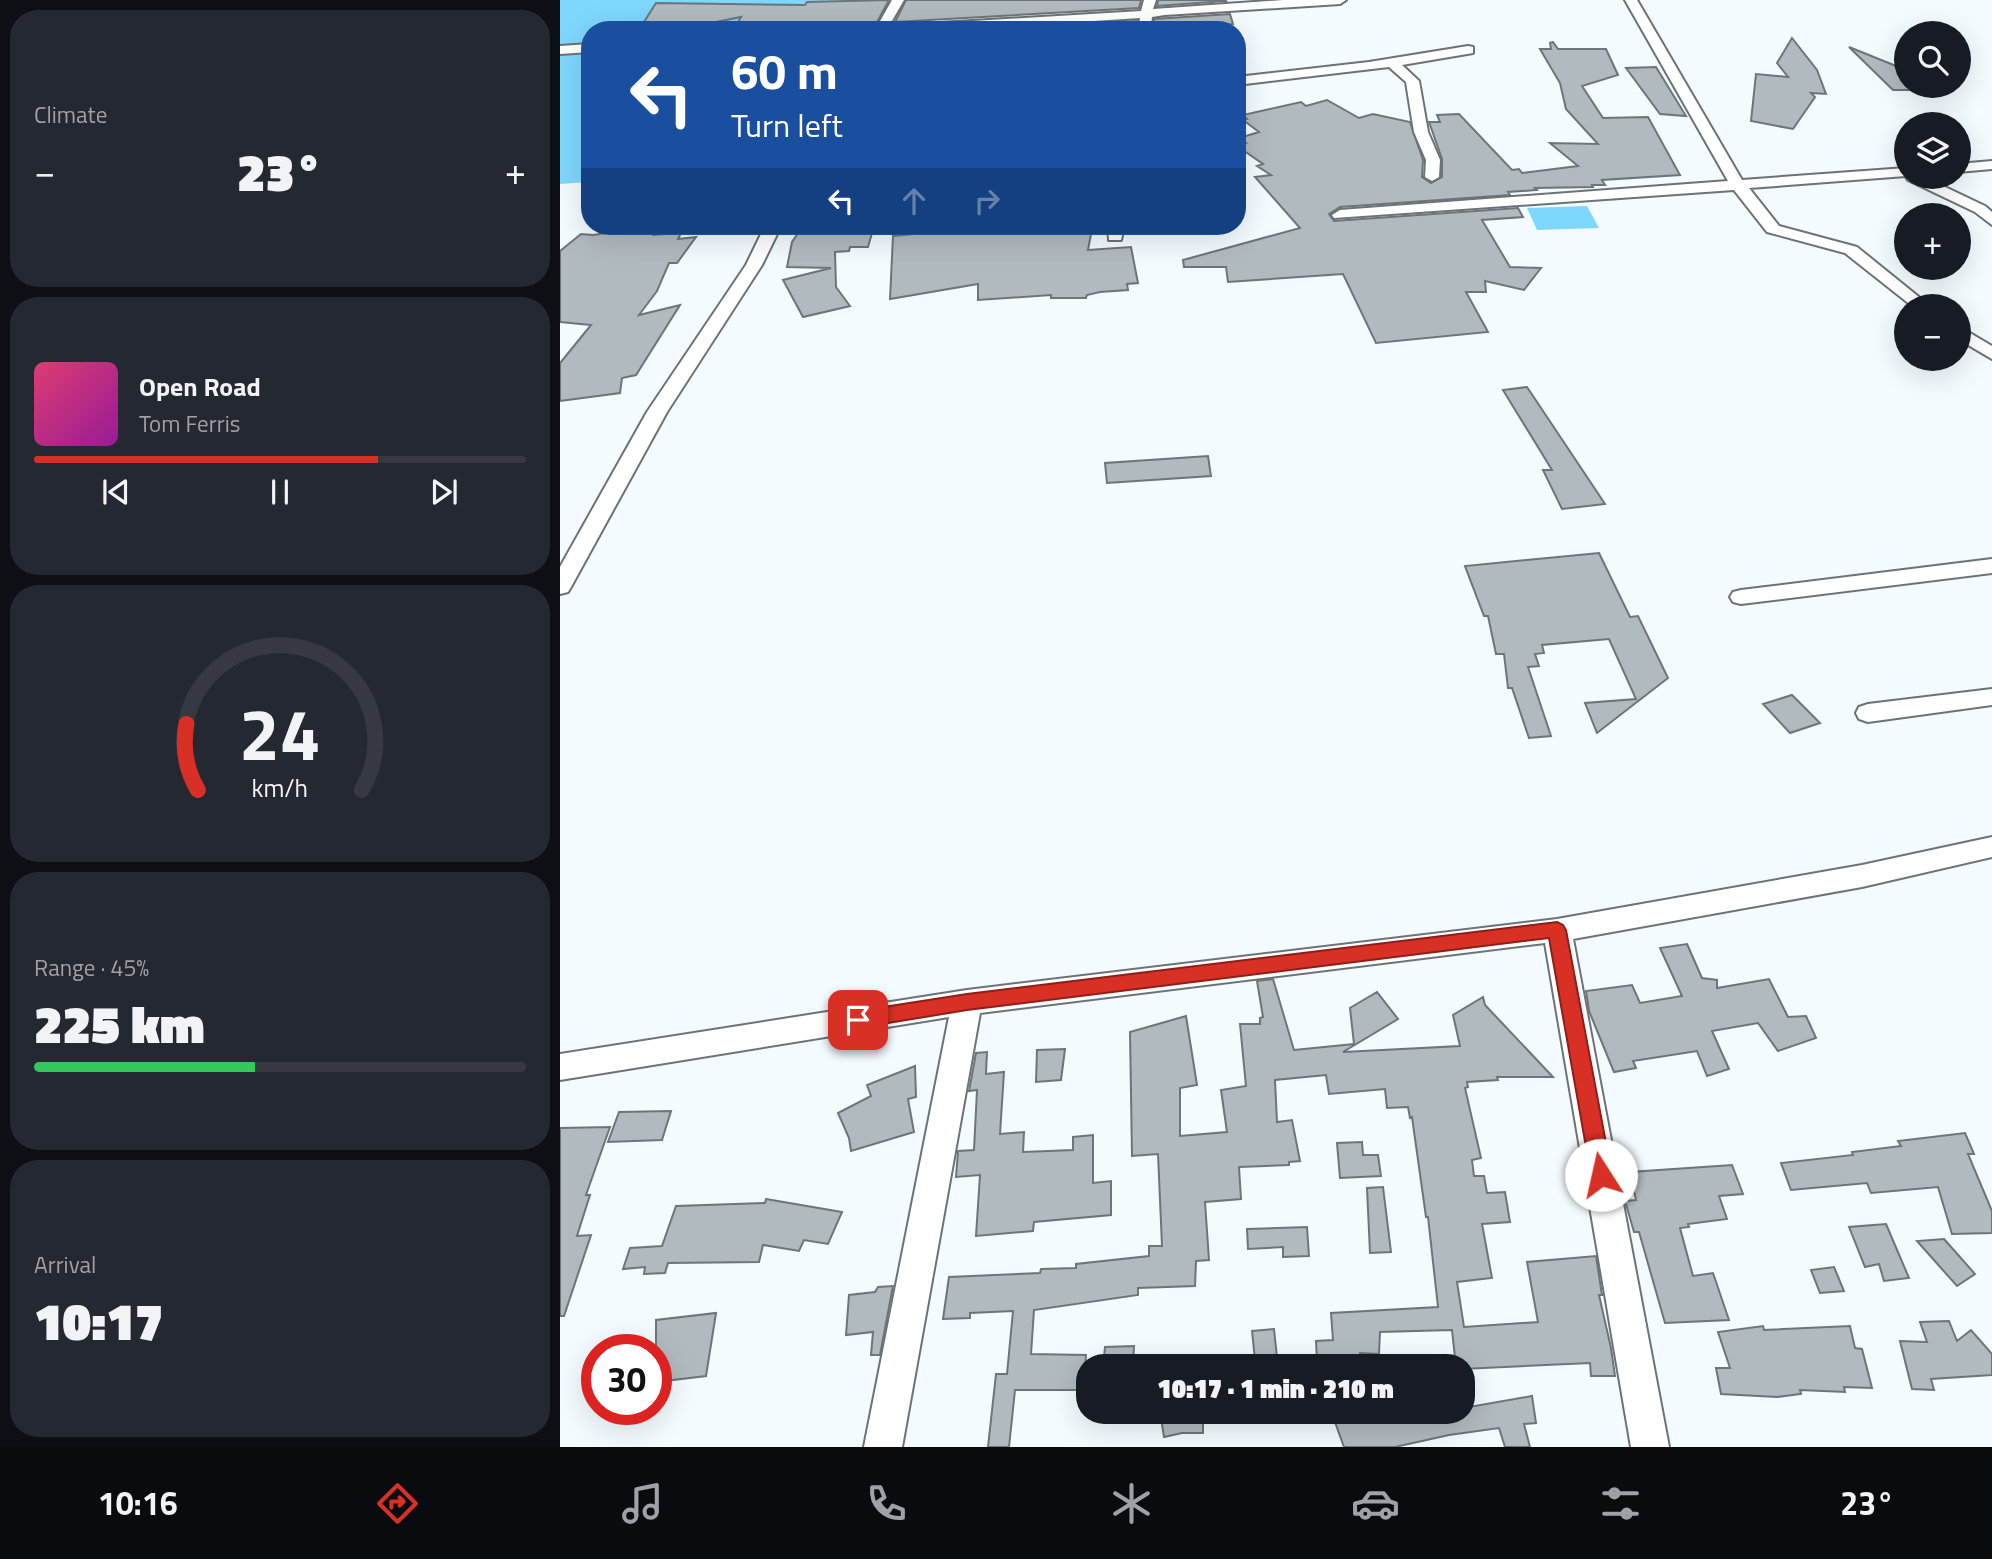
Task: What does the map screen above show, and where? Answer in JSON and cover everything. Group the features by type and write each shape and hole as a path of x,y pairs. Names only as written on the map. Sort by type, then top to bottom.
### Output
{"street":[{"path":"886,21 898,0"},
{"path":"1146,21 1150,0"},
{"path":"1034,21 1340,0"},
{"path":"1631,0 1737,184 1773,229 1851,250 1907,294"},
{"path":"560,50 581,49"},
{"path":"1246,81 1468,50"},
{"path":"1392,62 1412,81 1421,132 1433,160 1432,177"},
{"path":"1971,167 1992,165"},
{"path":"1340,215 1894,174"},
{"path":"1939,189 1980,209 1992,220"},
{"path":"560,587 657,412 754,265 769,235"},
{"path":"1971,340 1992,354"},
{"path":"1741,597 1992,566"},
{"path":"1868,713 1992,697"},
{"path":"560,1068 967,1002 1557,930 1862,876 1992,847"},
{"path":"1557,930 1650,1447"},
{"path":"883,1447 967,1002"}],"shaded area":[{"path":"560,0 862,0 849,21 581,21 581,183 560,184"},
{"path":"1587,206 1599,228 1537,230 1527,208"}],"building":[{"path":"889,0 878,21 739,21 741,17 721,21 645,21 656,3 805,5 807,2"},
{"path":"906,0 1141,0 1139,8 896,21"},
{"path":"1158,0 1225,0 1226,1 1157,6"},
{"path":"1230,14 1232,21 1154,21"},
{"path":"1792,38 1817,70 1826,94 1811,93 1815,97 1793,129 1751,121 1756,74 1788,77 1777,63"},
{"path":"1553,42 1558,49 1606,49 1618,75 1582,86 1603,118 1648,117 1680,175 1602,180 1605,185 1535,188 1537,190 1508,192 1510,195 1340,207 1329,214 1334,221 1518,208 1523,217 1482,220 1510,267 1541,268 1524,290 1485,281 1486,292 1466,292 1488,332 1376,343 1343,274 1228,282 1226,267 1184,267 1183,260 1300,228 1255,177 1271,175 1257,166 1263,164 1246,152 1246,136 1259,132 1246,122 1246,114 1301,102 1306,106 1327,100 1359,118 1373,114 1410,122 1423,160 1422,177 1431,183 1442,177 1442,159 1429,122 1440,122 1437,115 1459,114 1512,170 1519,169 1522,173 1578,166 1550,143 1598,144 1566,109 1560,83 1540,49 1551,49 1550,43"},
{"path":"1849,47 1894,65 1893,90"},
{"path":"1656,67 1686,116 1660,114 1626,68"},
{"path":"581,234 680,235 678,239 696,237 677,263 669,263 657,291 639,315 680,305 636,375 622,378 620,393 560,401 560,363 591,325 560,322 560,251"},
{"path":"797,235 871,235 868,247 850,247 849,251 835,252 836,287 850,306 803,317 783,280 831,268 787,267 792,242"},
{"path":"1091,235 1088,250 1131,247 1138,283 1127,284 1128,290 1100,292 1087,295 1086,298 1051,298 1051,295 978,300 978,284 890,299 893,236"},
{"path":"1527,387 1605,504 1562,509 1543,470 1552,470 1503,390"},
{"path":"1208,456 1211,476 1107,483 1105,463"},
{"path":"1599,553 1630,617 1638,616 1668,678 1597,733 1585,703 1636,699 1609,639 1542,645 1544,653 1535,654 1539,666 1528,667 1551,736 1529,738 1512,688 1508,688 1504,654 1496,654 1488,616 1484,616 1465,566"},
{"path":"1792,695 1820,723 1790,733 1763,704"},
{"path":"1687,944 1702,978 1717,980 1717,988 1769,979 1788,1017 1806,1016 1816,1038 1778,1051 1758,1023 1712,1031 1729,1069 1707,1076 1697,1051 1633,1061 1636,1068 1614,1072 1589,1011 1586,991 1632,985 1640,1003 1682,996 1660,948"},
{"path":"1273,979 1294,1050 1354,1044 1350,1008 1377,992 1398,1019 1343,1052 1460,1046 1453,1015 1483,997 1485,1005 1553,1077 1497,1077 1498,1080 1467,1082 1468,1087 1465,1088 1481,1158 1472,1160 1474,1176 1484,1176 1487,1193 1505,1192 1510,1222 1482,1224 1492,1278 1457,1282 1464,1327 1538,1322 1527,1262 1596,1256 1602,1295 1599,1295 1615,1376 1591,1376 1590,1363 1475,1368 1475,1354 1455,1354 1452,1330 1380,1332 1379,1354 1317,1354 1316,1341 1333,1340 1331,1313 1438,1307 1428,1217 1412,1117 1410,1118 1408,1107 1387,1108 1385,1089 1329,1094 1326,1075 1275,1080 1277,1122 1292,1120 1300,1161 1289,1162 1289,1165 1239,1167 1241,1199 1205,1202 1209,1260 1196,1261 1195,1286 1138,1288 1138,1295 1034,1310 1031,1354 1076,1355 1076,1390 1015,1390 1009,1447 988,1447 996,1374 1007,1374 1013,1311 970,1313 970,1318 943,1319 949,1277 1040,1273 1041,1269 1076,1268 1076,1264 1149,1256 1149,1246 1162,1246 1158,1154 1132,1156 1130,1032 1186,1016 1197,1085 1180,1088 1180,1136 1227,1132 1221,1090 1246,1086 1240,1024 1260,1024 1260,1018 1263,1017 1257,981"},
{"path":"1065,1049 1061,1080 1036,1082 1037,1050"},
{"path":"987,1052 986,1074 1004,1072 1000,1134 1024,1132 1023,1152 1073,1150 1073,1137 1093,1135 1093,1183 1111,1181 1111,1215 1034,1222 1033,1231 976,1236 980,1175 956,1177 958,1151 974,1150 977,1090 969,1091 976,1053"},
{"path":"915,1066 916,1097 908,1099 914,1132 851,1151 849,1138 838,1113 871,1096 867,1085"},
{"path":"671,1111 662,1140 608,1142 619,1112"},
{"path":"610,1127 586,1195 590,1195 577,1236 591,1235 564,1316 560,1316 560,1128"},
{"path":"1965,1133 1974,1154 1968,1154 1992,1211 1992,1233 1952,1234 1938,1187 1871,1193 1867,1183 1791,1190 1781,1163 1853,1155 1852,1152 1901,1146 1898,1141"},
{"path":"1362,1142 1363,1155 1378,1155 1381,1176 1340,1178 1337,1143"},
{"path":"1732,1165 1743,1194 1719,1196 1727,1219 1688,1224 1689,1227 1680,1228 1693,1276 1713,1273 1729,1320 1665,1323 1639,1232 1634,1232 1625,1201 1636,1200 1630,1172"},
{"path":"1383,1187 1391,1252 1370,1253 1367,1188"},
{"path":"766,1199 842,1212 828,1244 804,1240 799,1251 763,1245 759,1262 668,1263 665,1273 644,1274 645,1267 623,1269 630,1248 662,1246 676,1206 765,1203"},
{"path":"1886,1224 1909,1278 1884,1281 1879,1264 1865,1267 1849,1227"},
{"path":"1307,1227 1309,1256 1283,1257 1283,1247 1248,1249 1247,1229"},
{"path":"1944,1239 1975,1274 1957,1286 1917,1241"},
{"path":"1834,1267 1844,1291 1820,1293 1811,1270"},
{"path":"893,1286 880,1355 871,1355 873,1332 846,1335 849,1295 875,1292 878,1287"},
{"path":"716,1313 706,1376 672,1380 672,1334 656,1334 656,1320"},
{"path":"1949,1321 1957,1341 1971,1330 1992,1354 1992,1375 1931,1379 1934,1390 1912,1389 1900,1341 1927,1342 1920,1322"},
{"path":"1763,1326 1764,1330 1850,1326 1855,1348 1862,1349 1872,1388 1844,1387 1845,1392 1800,1390 1801,1394 1777,1397 1721,1394 1716,1368 1730,1368 1718,1332"},
{"path":"1274,1329 1277,1354 1254,1354 1252,1331"},
{"path":"1134,1346 1134,1354 1104,1354 1105,1347"},
{"path":"1532,1396 1536,1423 1524,1424 1530,1447 1505,1447 1499,1428 1395,1447 1344,1447 1336,1424 1475,1424 1475,1406"},
{"path":"1162,1424 1203,1424 1203,1433 1182,1433 1164,1437"}],"route":[{"path":"858,1020 967,1002 1557,930 1601,1175"}]}
